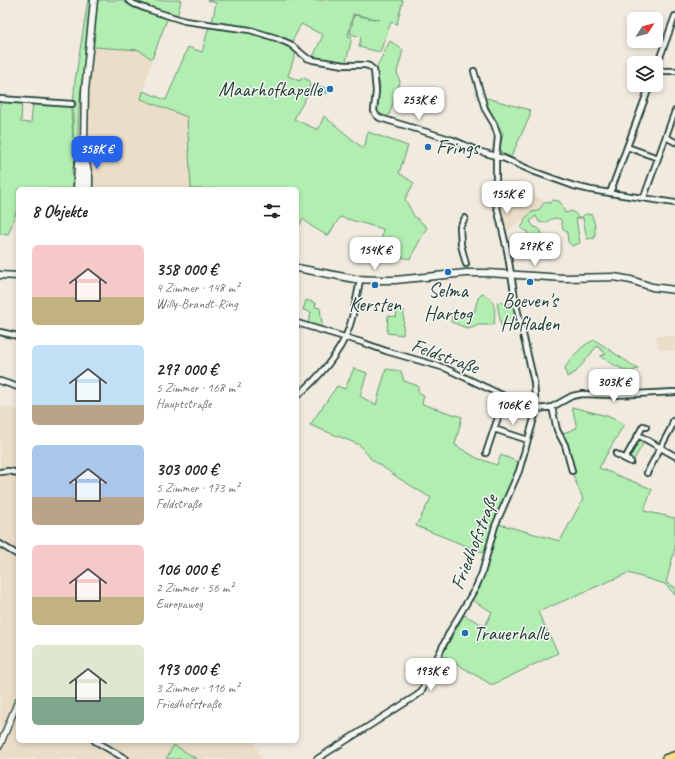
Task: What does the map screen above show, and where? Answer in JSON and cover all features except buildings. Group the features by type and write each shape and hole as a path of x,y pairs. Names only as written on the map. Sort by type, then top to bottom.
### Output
{"highway":[{"path":"666,759 675,756"}],"main road":[{"path":"83,187 85,92 94,0"},
{"path":"77,187 78,164 83,151"},
{"path":"83,151 89,176 89,187"},
{"path":"299,268 360,280 395,280 466,271 580,278 620,277 652,288 675,290"},
{"path":"0,275 16,276"}],"street":[{"path":"128,0 147,9 185,21 250,30 276,38 290,44 307,58 313,60 344,64 365,64 374,70 376,91 374,111 377,116 453,140 478,151 496,156 574,186 675,203"},
{"path":"661,56 675,16"},
{"name":"Friedhofstraße","path":"317,759 421,692 450,631 476,587 482,573 495,526 519,471 535,415 535,390 496,203 496,156 498,136 494,124 485,109 474,70"},
{"path":"663,70 675,71"},
{"path":"610,193 647,92"},
{"path":"0,99 72,104"},
{"path":"644,197 675,112"},
{"path":"666,137 675,142"},
{"path":"627,147 658,158"},
{"path":"465,218 460,227 461,245 466,264"},
{"path":"299,394 317,379 332,359 345,337 351,322 360,280"},
{"name":"Feldstraße","path":"299,324 445,368 523,405 535,409 552,407 576,394 614,395 675,392"},
{"path":"0,332 16,336"},
{"path":"0,382 16,386"},
{"path":"552,407 572,471"},
{"path":"486,453 500,412"},
{"path":"647,473 671,428 673,421"},
{"path":"625,459 643,426 646,428"},
{"path":"494,429 528,440"},
{"path":"638,435 675,456"},
{"path":"616,454 631,462"},
{"path":"0,472 9,471 16,473"},
{"path":"0,544 16,554"},
{"path":"0,744 16,706"},
{"path":"98,743 126,759"}],"shaded area":[{"path":"93,47 139,50 152,59 141,99 187,117 191,187 91,187 89,104"},
{"path":"527,190 555,208 532,213 505,233 498,202 510,199 517,204"},
{"path":"656,335 675,336 675,351 659,349"},
{"path":"0,406 16,410 16,743 254,743 262,759 0,759"}],"green space":[{"path":"88,0 93,0 79,106 77,158 72,169 73,187 16,187 16,213 8,235 0,234 0,100 22,102 21,122 31,123 33,102 70,106 73,138 75,81"},
{"path":"98,0 181,0 177,17 169,14 152,59 139,50 93,47"},
{"path":"207,0 403,0 397,24 391,22 380,52 359,47 361,37 350,34 354,15 380,20 353,14 348,36 352,37 346,62 313,57 323,35 301,24 293,40 296,52 288,76 300,81 302,77 310,81 309,92 294,119 318,130 324,116 364,149 368,132 408,146 399,173 414,183 405,199 414,216 427,227 410,259 380,252 383,229 340,217 328,236 311,226 303,219 299,226 299,187 191,187 187,117 141,99 143,91 166,100 188,47 202,52 209,26 212,23 216,3"},
{"path":"390,41 403,50 397,72 400,82 388,118 380,115 376,109 380,87 376,68"},
{"path":"483,97 530,110 530,116 511,157 499,152 503,134"},
{"path":"553,200 559,201 565,213 572,211 580,218 576,218 580,243 572,246 568,242 567,232 563,229 561,220 557,218 551,219 545,223 539,222 536,216 530,221 534,227 538,228 542,232 538,236 530,237 526,231 521,228 525,221 524,219 532,212 538,211 545,202 550,203"},
{"path":"586,214 592,215 595,226 595,238 587,239 583,218 580,218"},
{"path":"483,293 493,303 495,315 494,325 479,325 469,329 451,322 452,314 470,316 474,313 478,298"},
{"path":"306,300 316,303 315,307 320,308 322,323 321,327 308,323 311,312 303,310"},
{"path":"497,302 514,305 517,327 501,326"},
{"path":"397,310 404,310 403,335 387,333 388,316 396,317"},
{"path":"595,340 638,369 629,372 610,363 600,356 606,354 597,346 576,372 567,377 565,368 571,360 578,351"},
{"path":"354,368 367,373 360,396 376,405 386,369 401,371 404,381 418,386 418,392 424,395 422,404 462,417 455,445 477,458 497,465 501,455 523,464 499,524 560,541 583,499 568,463 564,447 558,435 577,428 572,407 607,416 624,424 599,468 652,489 644,511 675,518 675,548 666,583 675,587 675,595 665,584 628,573 538,612 558,653 492,685 442,655 464,615 485,626 492,612 472,600 480,588 489,555 416,526 431,498 371,459 360,445 310,425 337,386 345,389"},
{"path":"637,440 643,444 633,461 628,459 628,456"},
{"path":"174,745 197,759 166,759"}],"water":[{"path":"313,85 327,88 327,93 318,95 313,94"}],"place":[{"name":"Maarhofkapelle","path":"330,89"},
{"name":"Frings","path":"428,147"},
{"name":"Selma Hartog","path":"448,272"},
{"name":"Boeven's Hofladen","path":"530,282"},
{"name":"Kersten","path":"375,285"},
{"name":"Trauerhalle","path":"465,633"}]}
